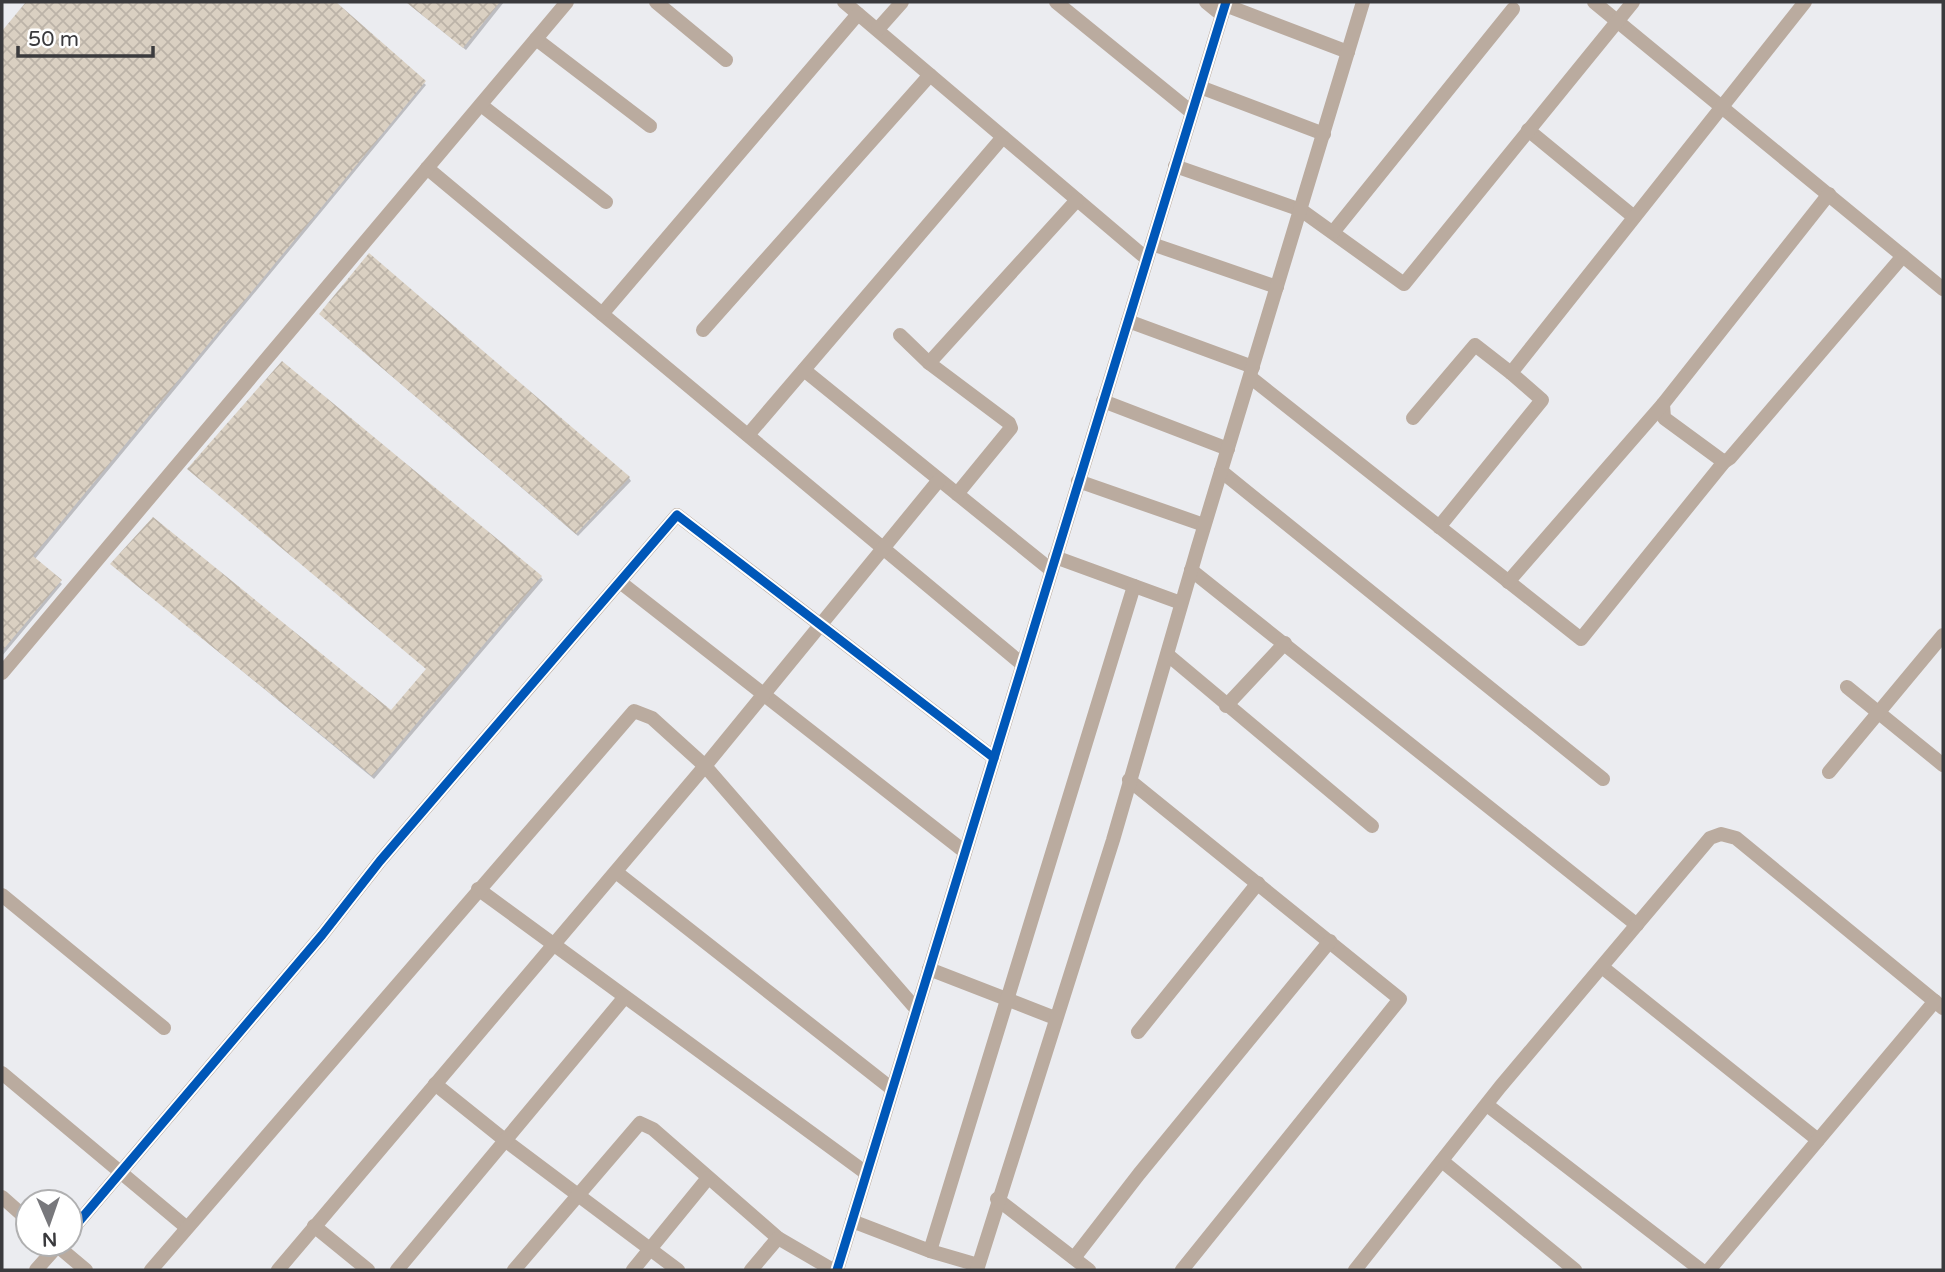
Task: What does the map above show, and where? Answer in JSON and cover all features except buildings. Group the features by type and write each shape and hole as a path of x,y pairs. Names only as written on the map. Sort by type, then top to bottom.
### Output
{"street":[{"path":"2,673 567,2"},
{"path":"656,2 726,60"},
{"path":"844,2 1147,259"},
{"path":"878,29 902,2"},
{"path":"1056,2 1190,111"},
{"path":"1206,2 1348,52"},
{"path":"852,1221 977,1267 1168,655 1204,525 1363,2"},
{"path":"1594,2 1943,289"},
{"path":"1175,166 1301,210 1334,231 1404,284 1633,2"},
{"path":"1511,373 1805,2"},
{"path":"514,1270 640,1123 653,1129 778,1238 835,1270 1224,7"},
{"path":"1334,231 1513,9"},
{"path":"602,314 858,14"},
{"path":"536,39 650,126"},
{"path":"703,330 930,75"},
{"path":"1200,87 1324,134"},
{"path":"481,105 607,202"},
{"path":"1528,130 1634,217"},
{"path":"748,435 1003,137"},
{"path":"427,168 1022,664"},
{"path":"1508,582 1663,404 1829,194"},
{"path":"929,363 1077,200"},
{"path":"1152,243 1277,287"},
{"path":"1128,321 1251,372 1439,527 1581,639 1724,462 1903,256"},
{"path":"900,335 929,363 1011,428 957,494"},
{"path":"1413,418 1475,345 1542,400 1439,527"},
{"path":"804,370 939,480 1053,564 1134,586 1181,603"},
{"path":"1103,401 1228,449"},
{"path":"1663,404 1664,418 1724,462"},
{"path":"1221,471 1603,779"},
{"path":"278,1270 705,766 939,480"},
{"path":"1078,481 1204,525"},
{"path":"84,1216 322,935 380,861 677,515 994,758"},
{"path":"1191,570 1637,925"},
{"path":"620,582 965,852"},
{"path":"930,1251 1134,586"},
{"path":"1829,772 1943,635"},
{"path":"1227,706 1285,643"},
{"path":"1168,655 1372,826"},
{"path":"1847,687 1943,765"},
{"path":"152,1270 186,1227 634,711 652,718 705,766 917,1010"},
{"path":"1129,780 1400,999 1182,1270"},
{"path":"1354,1270 1710,838 1721,834 1736,838 1939,1005 1818,1140 1709,1270"},
{"path":"616,872 892,1089"},
{"path":"1138,1032 1258,883"},
{"path":"478,889 866,1174"},
{"path":"2,895 164,1028"},
{"path":"1074,1258 1139,1174 1330,941"},
{"path":"1602,967 1818,1140"},
{"path":"929,969 1055,1018"},
{"path":"397,1270 625,998"},
{"path":"2,1073 186,1227"},
{"path":"435,1084 506,1141 678,1270"},
{"path":"1488,1105 1701,1270"},
{"path":"1442,1161 1575,1270"},
{"path":"633,1270 708,1178"},
{"path":"997,1199 1089,1270"},
{"path":"314,1226 368,1270"},
{"path":"751,1270 778,1238"},
{"path":"72,1258 86,1270"}],"cycle path":[{"path":"837,1270 1226,2"},
{"path":"84,1216 322,935 380,861 677,515 994,758"}]}
